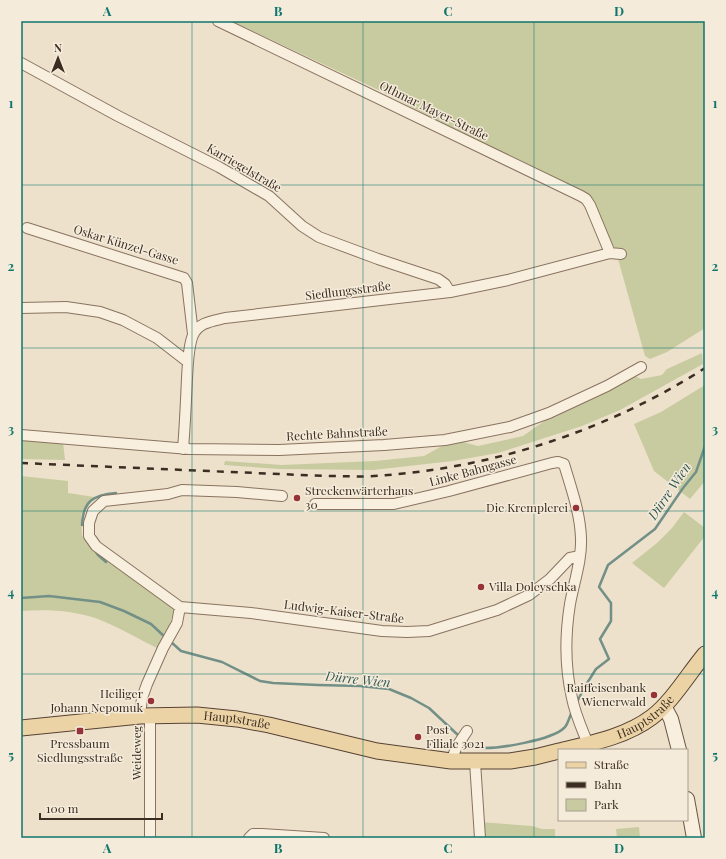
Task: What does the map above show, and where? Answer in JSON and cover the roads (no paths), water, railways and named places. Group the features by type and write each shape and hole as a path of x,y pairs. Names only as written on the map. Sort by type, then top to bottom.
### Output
{"main road":[{"name":"Hauptstraße","path":"567,749 606,740 644,723 653,717 664,706 705,654"},
{"name":"Hauptstraße","path":"21,728 145,716 197,715 269,724 377,751 450,761 474,762 510,760 535,757 558,751"}],"street":[{"name":"Othmar Mayer-Straße","path":"218,21 581,196 586,199 590,205 610,253"},
{"name":"Karriegelstraße","path":"21,63 118,116 219,167 269,196 302,226 320,237 378,259 438,279 445,284 450,292"},
{"name":"Oskar Künzel-Gasse","path":"27,228 184,278 187,283 193,334"},
{"name":"Siedlungsstraße","path":"193,334 200,326 209,321 225,318 450,292 508,280 610,253 621,254"},
{"path":"21,308 66,306 100,312 123,320 157,338 188,362"},
{"path":"183,449 188,362 193,334"},
{"name":"Rechte Bahnstraße","path":"21,435 183,449 279,450 384,445 444,440 510,427 549,413 607,386 641,368"},
{"name":"Linke Bahngasse","path":"315,504 394,504 558,462 564,464 580,524 580,556"},
{"path":"145,716 142,698 163,648 177,623 180,607 96,546 89,536 89,523 93,511 104,501 168,494 182,487 282,496"},
{"path":"580,556 570,602 567,632 567,658 571,698 588,744"},
{"name":"Ludwig-Kaiser-Straße","path":"180,607 250,613 382,631 429,631 498,610 522,599 550,579 570,558 580,556"},
{"path":"664,706 671,719 679,749"},
{"name":"Weideweg","path":"145,716 150,838"},
{"path":"450,761 457,746 467,731"},
{"path":"474,762 480,838"},
{"path":"688,805 694,838"},
{"path":"249,838 253,834 324,838"}],"waterway":[{"name":"Dürre Wien","path":"577,702 596,669 609,659 600,639 611,621 611,603 599,587 608,565 655,529 683,488 696,472 705,446"},
{"path":"82,525 84,510 91,501 101,495 116,493"},
{"path":"94,549 106,562"},
{"name":"Dürre Wien","path":"21,598 49,596 100,602 124,611 151,624 166,638"},
{"name":"Dürre Wien","path":"170,641 181,651 222,662 260,681 389,689 411,698 429,708 459,736"},
{"name":"Dürre Wien","path":"465,741 479,748 489,748 537,740 558,732 564,728 567,725 572,712"}],"railway":[{"path":"21,463 325,476 368,476 418,472 461,465 504,455 546,443 588,428 628,410 705,368"}],"place":[{"name":"Streckenwärterhaus 30","path":"297,498"},
{"name":"Die Kremplerei","path":"576,508"},
{"name":"Villa Doleyschka","path":"481,587"},
{"name":"Raiffeisenbank Wienerwald","path":"654,695"},
{"name":"Heiliger Johann Nepomuk","path":"151,701"},
{"name":"Pressbaum Siedlungsstraße","path":"80,731"},
{"name":"Post Filiale 3021","path":"418,737"}]}
